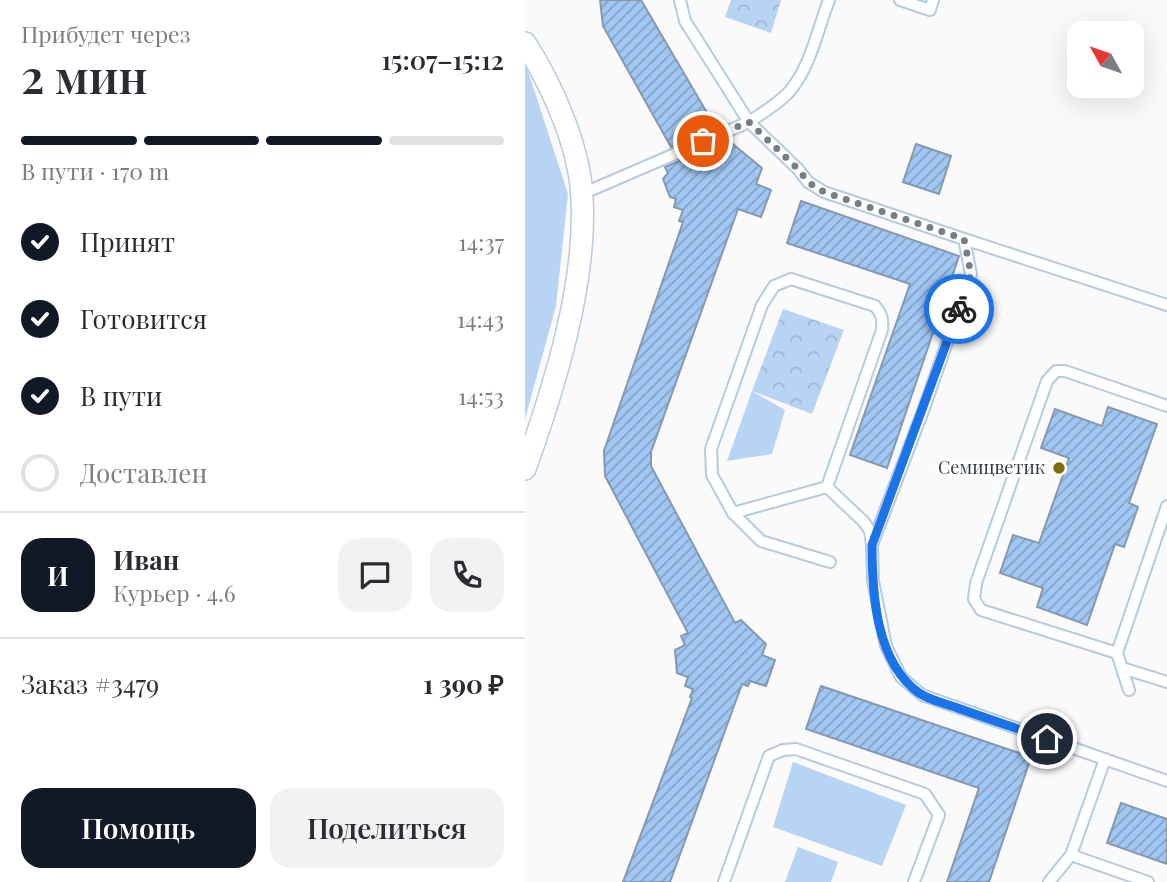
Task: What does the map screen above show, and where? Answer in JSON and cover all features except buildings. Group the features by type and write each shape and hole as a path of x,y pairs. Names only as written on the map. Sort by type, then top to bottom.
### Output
{"street":[{"path":"525,43 542,72 569,132 582,194 582,238 574,298 556,370 525,469"}],"lane":[{"path":"680,0 685,21 749,122 808,182 824,192 1167,305"},
{"path":"582,194 749,122 788,93 807,63 828,0"},
{"path":"900,0 930,10 933,0"},
{"path":"872,545 971,274 964,239"},
{"path":"827,487 883,321 875,306 791,279 774,286 762,305 711,449 712,475 733,513 761,541 830,562"},
{"path":"1117,653 981,610 974,600 976,583 1047,381 1056,371 1065,371 1167,406"},
{"path":"827,487 870,531 873,581 879,616 886,646 901,677 922,695 1166,778"},
{"path":"733,513 827,487"},
{"path":"1129,690 1117,653 1167,506"},
{"path":"1122,668 1167,682"},
{"path":"724,882 769,756 783,750 796,749 925,794 939,815 914,882"},
{"path":"1049,882 1071,855 1105,759"},
{"path":"1071,855 1148,882"}],"green space":[{"path":"731,0 781,0 771,33 725,17"},
{"path":"525,62 568,194 556,306 525,419"},
{"path":"783,309 844,330 812,414 752,391"},
{"path":"752,391 785,410 772,454 727,461"},
{"path":"793,762 906,805 882,866 773,827"},
{"path":"798,847 838,862 831,882 785,882"}],"way so far":[{"path":"703,141 749,122 808,182 824,192 964,239 971,274 959,309"}],"place":[{"name":"Семицветик","path":"1059,468"}],"route":[{"path":"959,309 872,545 873,581 879,616 886,646 901,677 922,695 1047,739"}]}
